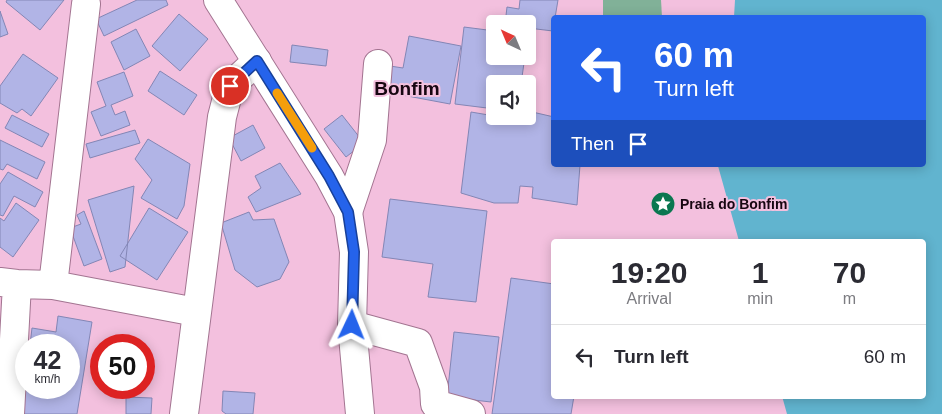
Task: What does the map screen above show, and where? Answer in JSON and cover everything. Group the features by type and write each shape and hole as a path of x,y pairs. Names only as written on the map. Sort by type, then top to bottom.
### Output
{"street":[{"path":"218,0 329,176 348,212 354,252 352,325 360,414"},
{"path":"54,285 86,4"},
{"path":"184,414 222,118 230,86 257,61"},
{"path":"348,212 372,140 378,64"},
{"path":"10,414 9,283 54,285 196,312"},
{"path":"352,325 418,343 434,387 435,404 471,414"}],"green space":[{"path":"603,0 661,0 662,15 603,15"}],"water":[{"path":"735,0 942,0 942,414 787,414 783,399 926,399 926,239 738,239 718,167 926,167 926,15 734,15"}],"building":[{"path":"7,0 64,0 40,30 6,2"},
{"path":"137,0 166,0 168,5 104,36 96,19"},
{"path":"520,0 558,0 556,15 551,15 551,31 536,29 536,15 506,15 507,7 519,9"},
{"path":"0,11 8,34 0,37"},
{"path":"179,14 208,39 180,71 152,46"},
{"path":"464,27 486,30 486,65 524,65 522,75 486,75 486,108 455,104"},
{"path":"136,29 150,56 124,70 111,42"},
{"path":"409,36 461,46 450,104 402,95 403,89 387,86 390,66 403,68"},
{"path":"292,45 328,50 326,66 290,62"},
{"path":"23,54 58,78 31,116 22,109 17,113 0,103 0,86"},
{"path":"160,71 197,95 184,115 148,91"},
{"path":"124,72 133,96 111,105 115,115 125,111 130,125 101,136 91,112 106,106 97,82"},
{"path":"471,112 486,115 486,125 536,125 536,113 551,116 551,167 580,167 577,205 532,198 533,187 520,186 518,203 494,203 461,193"},
{"path":"12,115 49,134 42,147 5,128"},
{"path":"342,115 364,143 346,157 324,129"},
{"path":"253,125 265,148 241,161 229,138"},
{"path":"135,130 140,143 90,158 86,144"},
{"path":"148,139 190,164 184,206 177,219 141,198 152,180 135,159"},
{"path":"0,140 45,162 37,179 7,164 3,170 0,169"},
{"path":"280,163 301,194 256,212 248,197 261,188 255,176"},
{"path":"8,172 43,192 35,207 14,196 3,216 0,215 0,184"},
{"path":"134,186 125,267 110,272 88,200"},
{"path":"390,199 487,211 476,302 428,297 433,264 382,257"},
{"path":"16,203 39,220 13,257 0,247 0,218 4,221"},
{"path":"149,208 188,232 157,280 120,256"},
{"path":"84,211 102,259 84,266 70,228 81,224 77,215"},
{"path":"249,212 253,220 274,219 289,262 280,279 257,287 235,270 221,223"},
{"path":"511,278 551,284 551,399 574,399 571,414 492,414"},
{"path":"58,316 92,322 80,396 80,334 31,334 32,328 56,332"},
{"path":"454,332 499,337 491,402 447,397"},
{"path":"223,391 255,393 253,414 226,414 222,411"},
{"path":"20,399 79,399 77,414 18,414"},
{"path":"126,399 152,399 151,414 126,414"}],"slow traffic":[{"path":"277,93 312,148"}],"place":[{"name":"Praia do Bonfim","path":"663,204"}],"district":[{"name":"Bonfim","path":"407,88"}],"route":[{"path":"230,86 257,61 329,176 348,212 354,252 352,325"}]}
